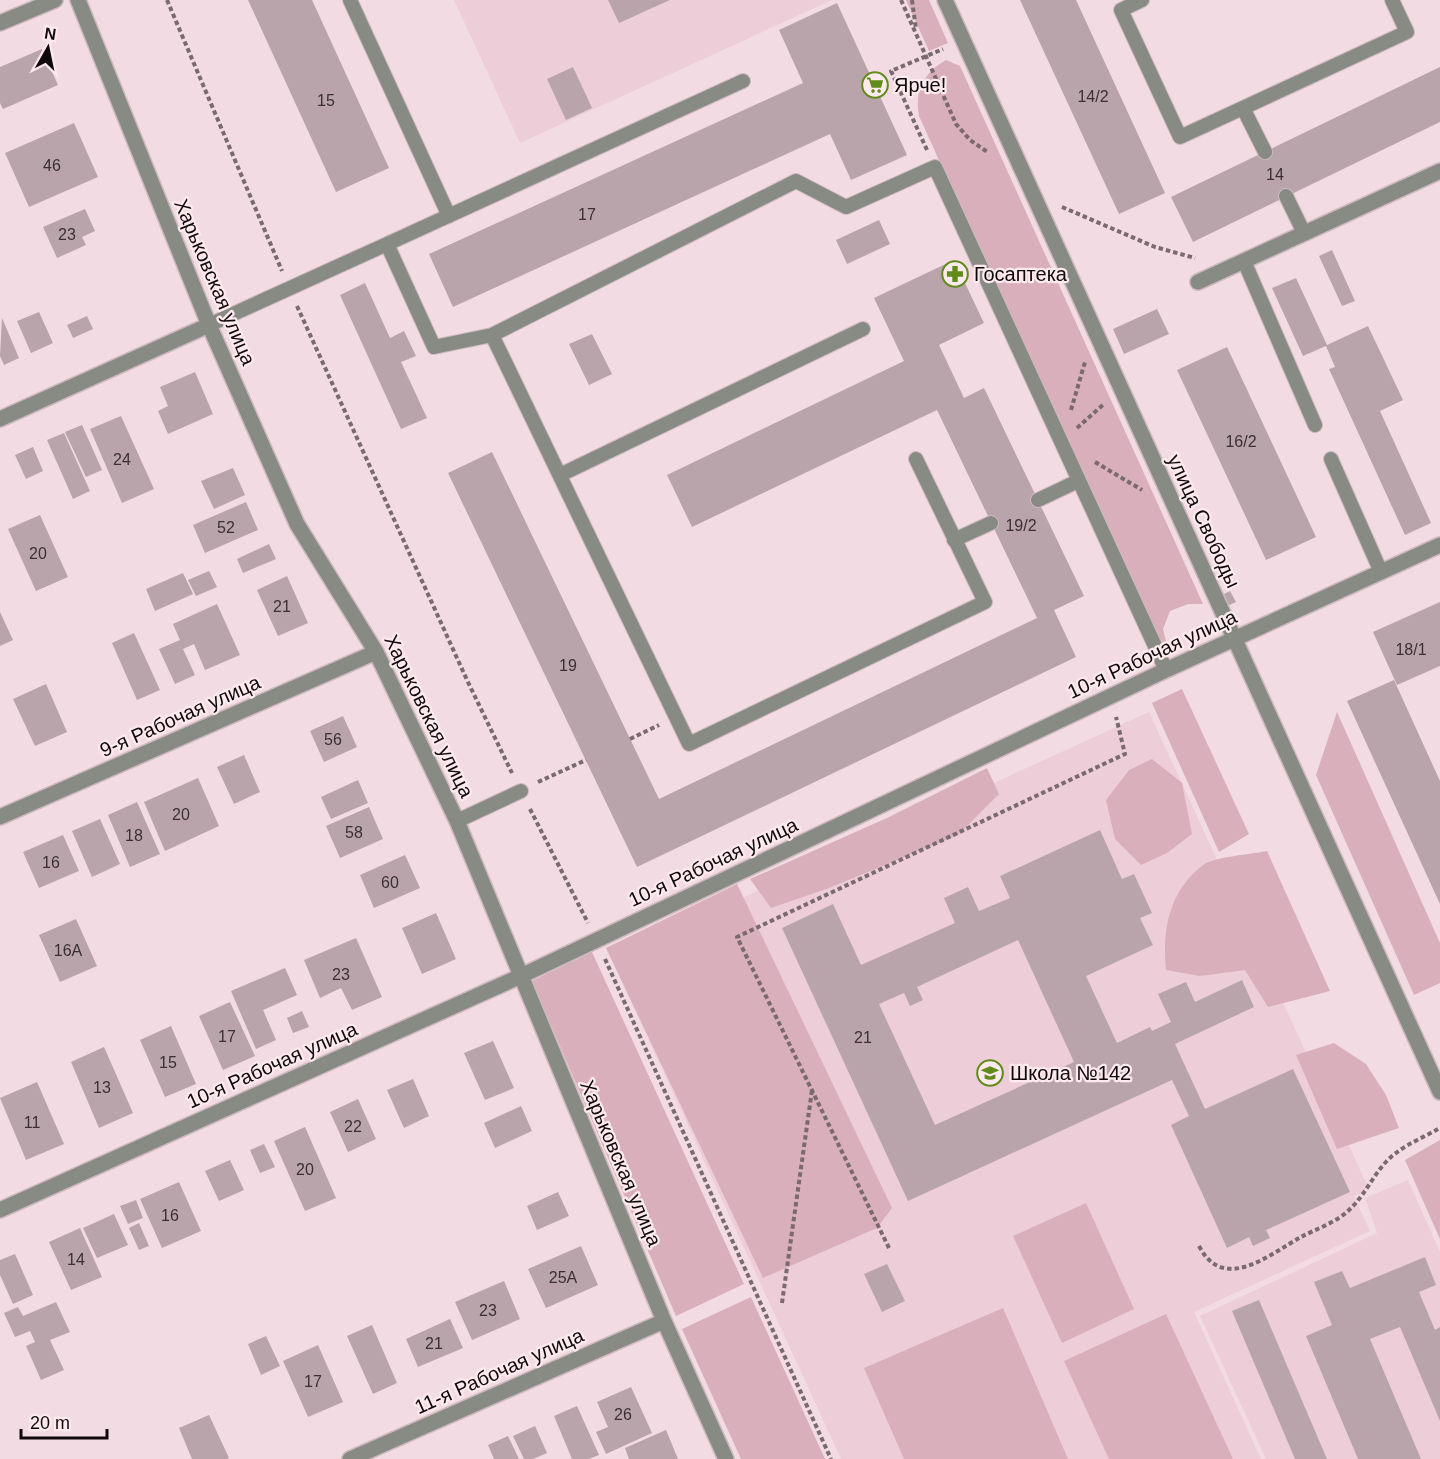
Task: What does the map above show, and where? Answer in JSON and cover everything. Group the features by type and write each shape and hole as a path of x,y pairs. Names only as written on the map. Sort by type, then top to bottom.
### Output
{"street":[{"path":"0,23 55,0"},
{"name":"Харьковская улица","path":"78,0 209,325 297,524 376,652 457,821 664,1321 726,1459"},
{"name":"улица Свободы","path":"945,0 1440,1092"},
{"path":"1198,282 1440,171"},
{"path":"0,419 209,325"},
{"name":"10-я Рабочая улица","path":"0,1210 521,976 1110,696 1440,545"},
{"name":"9-я Рабочая улица","path":"0,817 376,652"},
{"name":"11-я Рабочая улица","path":"350,1459 664,1321"}],"lane":[{"path":"350,0 449,216"},
{"path":"1142,0 1121,10 1180,137 1407,32 1392,0"},
{"path":"209,325 743,81"},
{"path":"1243,108 1265,152"},
{"path":"387,244 434,347 492,334 796,181 846,207 935,167 1166,670"},
{"path":"1286,196 1304,233"},
{"path":"1244,261 1315,426"},
{"path":"560,475 863,329"},
{"path":"492,334 689,744 985,602 916,459"},
{"path":"1331,459 1381,572"},
{"path":"1038,500 1078,481"},
{"path":"954,540 991,523"},
{"path":"457,821 521,790"}],"path":[{"path":"167,0 290,289 467,680 596,940 831,1459"},
{"path":"901,0 956,124 970,140 992,155"},
{"path":"912,0 917,36"},
{"path":"935,167 891,71 963,41"},
{"path":"1031,187 1060,206 1155,247 1228,268"},
{"path":"1060,442 1095,331"},
{"path":"1060,442 1122,390"},
{"path":"1060,442 1177,511"},
{"path":"889,1248 737,937 1125,754 1110,696"},
{"path":"630,739 676,717"},
{"path":"521,790 586,760"},
{"path":"782,1303 812,1090"},
{"path":"1199,1246 1205,1258 1236,1269 1265,1260 1293,1241 1349,1211 1394,1154 1440,1128"}],"shaded area":[{"path":"454,0 832,0 520,143"},
{"path":"906,0 929,0 948,43 929,51"},
{"path":"946,60 960,66 1203,604 1188,604 1170,611 1163,629 1166,641 1158,646 919,116 918,98 923,83 932,70"},
{"path":"1182,689 1249,834 1219,852 1152,703"},
{"name":"Школа №142","path":"1149,712 1369,1189 1354,1196 1370,1231 1194,1312 1261,1459 841,1459 611,958"},
{"path":"1337,712 1440,943 1440,983 1414,995 1316,775"},
{"path":"1152,759 1182,783 1192,834 1167,853 1141,865 1115,839 1106,800 1129,770"},
{"path":"987,768 999,794 958,835 829,888 771,908 750,879 889,817"},
{"path":"1267,851 1330,991 1268,1007 1245,970 1200,976 1166,970 1165,940 1170,912 1175,899 1191,875 1208,862"},
{"path":"737,884 892,1208 877,1228 763,1278 606,948"},
{"path":"592,952 744,1284 676,1316 532,981"},
{"path":"1334,1043 1366,1064 1386,1095 1399,1128 1337,1149 1296,1055"},
{"path":"1440,1140 1440,1239 1405,1160"},
{"path":"1408,1180 1440,1252 1440,1459 1266,1459 1200,1316 1377,1233 1365,1198"},
{"path":"1086,1203 1134,1309 1062,1343 1013,1236"},
{"path":"751,1297 825,1459 741,1459 682,1329"},
{"path":"1003,1308 1068,1459 904,1459 864,1368"},
{"path":"1166,1314 1233,1459 1109,1459 1064,1361"}],"building":[{"path":"248,0 312,0 389,168 336,192"},
{"path":"608,0 670,0 619,23"},
{"path":"1020,0 1076,0 1165,193 1119,214"},
{"path":"837,3 907,155 851,180 830,134 453,307 429,254 803,83 779,30"},
{"path":"42,49 58,85 3,109 0,103 0,67"},
{"path":"573,67 592,108 566,120 547,79"},
{"path":"1440,67 1440,122 1193,242 1171,197"},
{"path":"74,123 98,177 29,207 5,153"},
{"path":"85,209 95,231 82,237 86,245 57,258 43,227"},
{"path":"879,220 890,244 847,264 836,240"},
{"path":"1332,250 1355,301 1342,306 1319,256"},
{"path":"954,260 984,323 939,345 964,398 984,388 1084,596 1054,610 1076,657 637,867 448,473 492,452 659,799 1037,618 937,410 692,527 667,475 904,361 874,298"},
{"path":"1296,278 1327,345 1368,326 1403,400 1380,411 1431,523 1405,535 1329,369 1335,367 1326,346 1303,356 1272,288"},
{"path":"365,283 390,338 404,331 416,356 401,362 427,418 401,429 340,295"},
{"path":"1157,309 1169,334 1124,354 1113,329"},
{"path":"39,312 53,343 31,353 17,321"},
{"path":"87,316 93,329 73,338 67,325"},
{"path":"2,318 19,358 4,365 0,356"},
{"path":"592,334 612,374 589,385 569,344"},
{"path":"1227,347 1316,537 1266,560 1177,370"},
{"path":"195,372 213,414 168,434 158,411 168,406 160,387"},
{"path":"121,416 154,489 122,503 90,429"},
{"path":"82,425 102,470 86,477 65,432"},
{"path":"64,433 90,491 73,499 47,440"},
{"path":"33,447 43,471 26,479 15,455"},
{"path":"233,468 245,495 214,509 201,481"},
{"path":"246,502 258,530 205,553 193,525"},
{"path":"40,515 68,577 36,591 8,529"},
{"path":"269,544 276,559 243,573 237,559"},
{"path":"209,571 217,587 196,596 188,580"},
{"path":"183,573 193,594 155,611 146,589"},
{"path":"287,576 308,623 278,636 257,590"},
{"path":"1230,591 1236,602 1225,607 1220,596"},
{"path":"1440,602 1440,666 1397,685 1373,632"},
{"path":"217,604 240,655 205,670 194,644 183,649 195,675 175,684 159,649 180,640 173,624"},
{"path":"0,612 13,640 0,646"},
{"path":"134,633 160,690 137,700 112,643"},
{"path":"1394,680 1440,781 1440,904 1347,701"},
{"path":"46,684 67,732 35,746 13,699"},
{"path":"343,716 357,747 324,762 310,731"},
{"path":"244,755 260,792 234,804 217,767"},
{"path":"198,778 219,826 165,851 144,802"},
{"path":"358,780 368,803 331,819 321,797"},
{"path":"137,802 160,854 130,867 108,815"},
{"path":"369,807 383,839 340,858 326,826"},
{"path":"100,819 120,864 92,877 72,831"},
{"path":"1100,830 1122,879 1134,874 1152,913 1140,918 1153,945 1086,976 1117,1043 1150,1027 1152,1031 1171,1022 1158,994 1186,982 1195,1002 1242,980 1254,1007 1175,1044 1205,1109 1293,1069 1350,1192 1266,1230 1270,1238 1253,1246 1249,1237 1227,1248 1171,1125 1189,1116 1172,1080 908,1201 782,928 833,904 861,965 955,923 944,898 968,887 979,911 1010,898 1000,876","holes":["1018,940 1074,1062 935,1125 879,1004 904,993 910,1006 923,1000 917,987"]},
{"path":"63,835 79,871 39,888 23,852"},
{"path":"405,855 420,888 374,908 360,875"},
{"path":"436,913 456,959 422,974 402,928"},
{"path":"76,919 97,966 60,982 39,935"},
{"path":"356,938 382,997 352,1010 341,988 320,998 304,960"},
{"path":"285,968 297,995 263,1010 276,1040 256,1049 231,991"},
{"path":"230,1002 255,1056 223,1070 199,1016"},
{"path":"302,1011 309,1027 293,1033 287,1018"},
{"path":"171,1026 196,1084 165,1097 140,1040"},
{"path":"493,1041 514,1088 485,1100 464,1053"},
{"path":"104,1047 133,1113 99,1128 71,1062"},
{"path":"413,1079 429,1116 404,1128 387,1090"},
{"path":"37,1082 64,1144 26,1160 0,1098"},
{"path":"358,1099 376,1139 348,1152 330,1112"},
{"path":"521,1106 532,1131 495,1148 484,1123"},
{"path":"305,1127 336,1198 305,1211 274,1141"},
{"path":"264,1144 275,1167 260,1173 250,1150"},
{"path":"230,1160 244,1190 219,1201 205,1171"},
{"path":"179,1182 201,1231 162,1248 140,1199"},
{"path":"558,1192 569,1216 537,1230 527,1206"},
{"path":"136,1200 143,1218 128,1224 120,1206"},
{"path":"114,1214 128,1245 97,1258 83,1228"},
{"path":"139,1223 149,1246 139,1250 129,1228"},
{"path":"80,1228 102,1277 71,1290 49,1242"},
{"path":"581,1246 598,1285 546,1308 528,1269"},
{"path":"15,1254 33,1295 13,1304 0,1275 0,1260"},
{"path":"1425,1257 1436,1285 1419,1292 1435,1330 1440,1327 1440,1421 1400,1327 1370,1339 1421,1459 1358,1459 1306,1336 1332,1325 1314,1282 1342,1271 1350,1288"},
{"path":"887,1264 905,1301 882,1312 864,1274"},
{"path":"504,1281 520,1319 472,1340 455,1302"},
{"path":"1259,1300 1327,1459 1295,1459 1232,1311"},
{"path":"56,1302 70,1332 50,1340 64,1370 41,1380 26,1346 35,1342 30,1331 15,1337 4,1313 18,1307 23,1316"},
{"path":"450,1319 463,1348 418,1367 406,1339"},
{"path":"372,1325 397,1383 373,1394 347,1336"},
{"path":"266,1336 280,1366 261,1375 248,1344"},
{"path":"318,1345 343,1402 308,1417 283,1361"},
{"path":"631,1387 652,1433 606,1454 596,1432 608,1427 597,1402"},
{"path":"577,1406 599,1455 589,1459 572,1459 554,1416"},
{"path":"209,1415 229,1458 227,1459 192,1459 179,1428"},
{"path":"535,1426 547,1453 533,1459 524,1459 513,1436"},
{"path":"666,1430 678,1459 629,1459 625,1448"},
{"path":"508,1436 519,1459 494,1459 488,1445"}],"place":[{"name":"Ярче!","path":"875,85"},
{"name":"Госаптека","path":"955,274"},
{"name":"Школа №142","path":"990,1073"}]}
